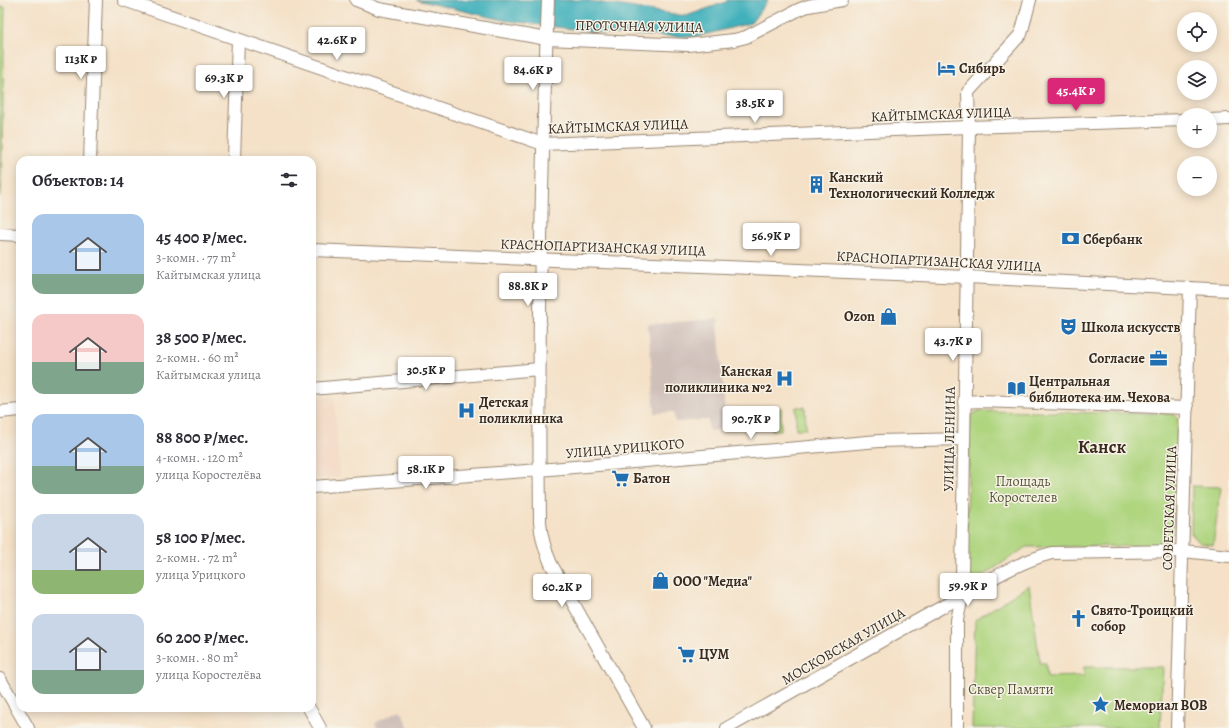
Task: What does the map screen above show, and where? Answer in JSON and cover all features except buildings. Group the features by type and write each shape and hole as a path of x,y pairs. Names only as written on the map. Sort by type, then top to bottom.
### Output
{"street":[{"path":"90,156 96,0"},
{"name":"КАЙТЫМСКАЯ УЛИЦА","path":"124,0 543,144 1177,120"},
{"name":"ПРОТОЧНАЯ УЛИЦА","path":"356,0 379,9 547,38 688,45 734,40 746,37 803,8 842,0"},
{"path":"548,0 543,144 539,369 540,522 545,550 551,564 644,728"},
{"name":"УЛИЦА ЛЕНИНА","path":"957,728 957,620 962,597 969,127 968,92 1021,34 1030,0"},
{"path":"234,156 238,40"},
{"path":"1217,120 1229,119"},
{"path":"0,234 16,235"},
{"name":"КРАСНОПАРТИЗАНСКАЯ УЛИЦА","path":"316,250 967,277 1229,290"},
{"name":"СОВЕТСКАЯ УЛИЦА","path":"1178,728 1190,288"},
{"path":"316,389 539,369"},
{"path":"964,402 981,401 1187,408"},
{"path":"0,412 16,410"},
{"name":"УЛИЦА УРИЦКОГО","path":"316,486 539,470 879,441 964,439"},
{"name":"МОСКОВСКАЯ УЛИЦА","path":"727,728 962,597 978,586 1033,558 1052,553 1183,551 1229,556"},
{"path":"0,679 16,707"},
{"path":"19,712 28,728"},
{"path":"311,712 320,728"}],"shaded area":[{"path":"718,319 726,429 709,431 708,420 675,422 674,412 655,413 648,324"},
{"path":"334,395 340,477 316,479 316,397"},
{"path":"400,710 409,728 377,728 375,723"}],"green space":[{"path":"0,7 5,7 1,196 0,196"},
{"path":"796,407 805,407 806,429 796,429"},
{"path":"771,408 781,408 781,430 772,430"},
{"name":"Площадь Коростелев","path":"979,411 1174,414 1178,419 1173,531 1169,539 1165,543 1157,546 1026,547 971,584 965,579 970,419 973,414"},
{"path":"1192,486 1221,487 1213,545 1200,543 1191,533"},
{"name":"Сквер Памяти","path":"1029,585 1040,663 1046,663 1047,677 1084,676 1084,667 1163,667 1160,728 972,728 975,620"}],"water":[{"path":"416,0 584,0 686,16 726,2 727,0 768,0 751,23 695,37 609,34 503,20"}],"place":[{"name":"Сибирь","path":"946,68"},
{"name":"Канский Технологический Колледж","path":"816,185"},
{"name":"Сбербанк","path":"1070,239"},
{"name":"Ozon","path":"888,316"},
{"name":"Школа искусств","path":"1068,327"},
{"name":"Согласие","path":"1158,358"},
{"name":"Канская поликлиника №2","path":"785,379"},
{"name":"Центральная библиотека им. Чехова","path":"1016,389"},
{"name":"Детская поликлиника","path":"466,410"},
{"name":"Батон","path":"620,478"},
{"name":"ООО \"Медиа\"","path":"660,581"},
{"name":"Свято-Троицкий собор","path":"1078,618"},
{"name":"ЦУМ","path":"686,654"},
{"name":"Мемориал ВОВ","path":"1101,705"}],"district":[{"name":"Канск","path":"1102,447"}]}
